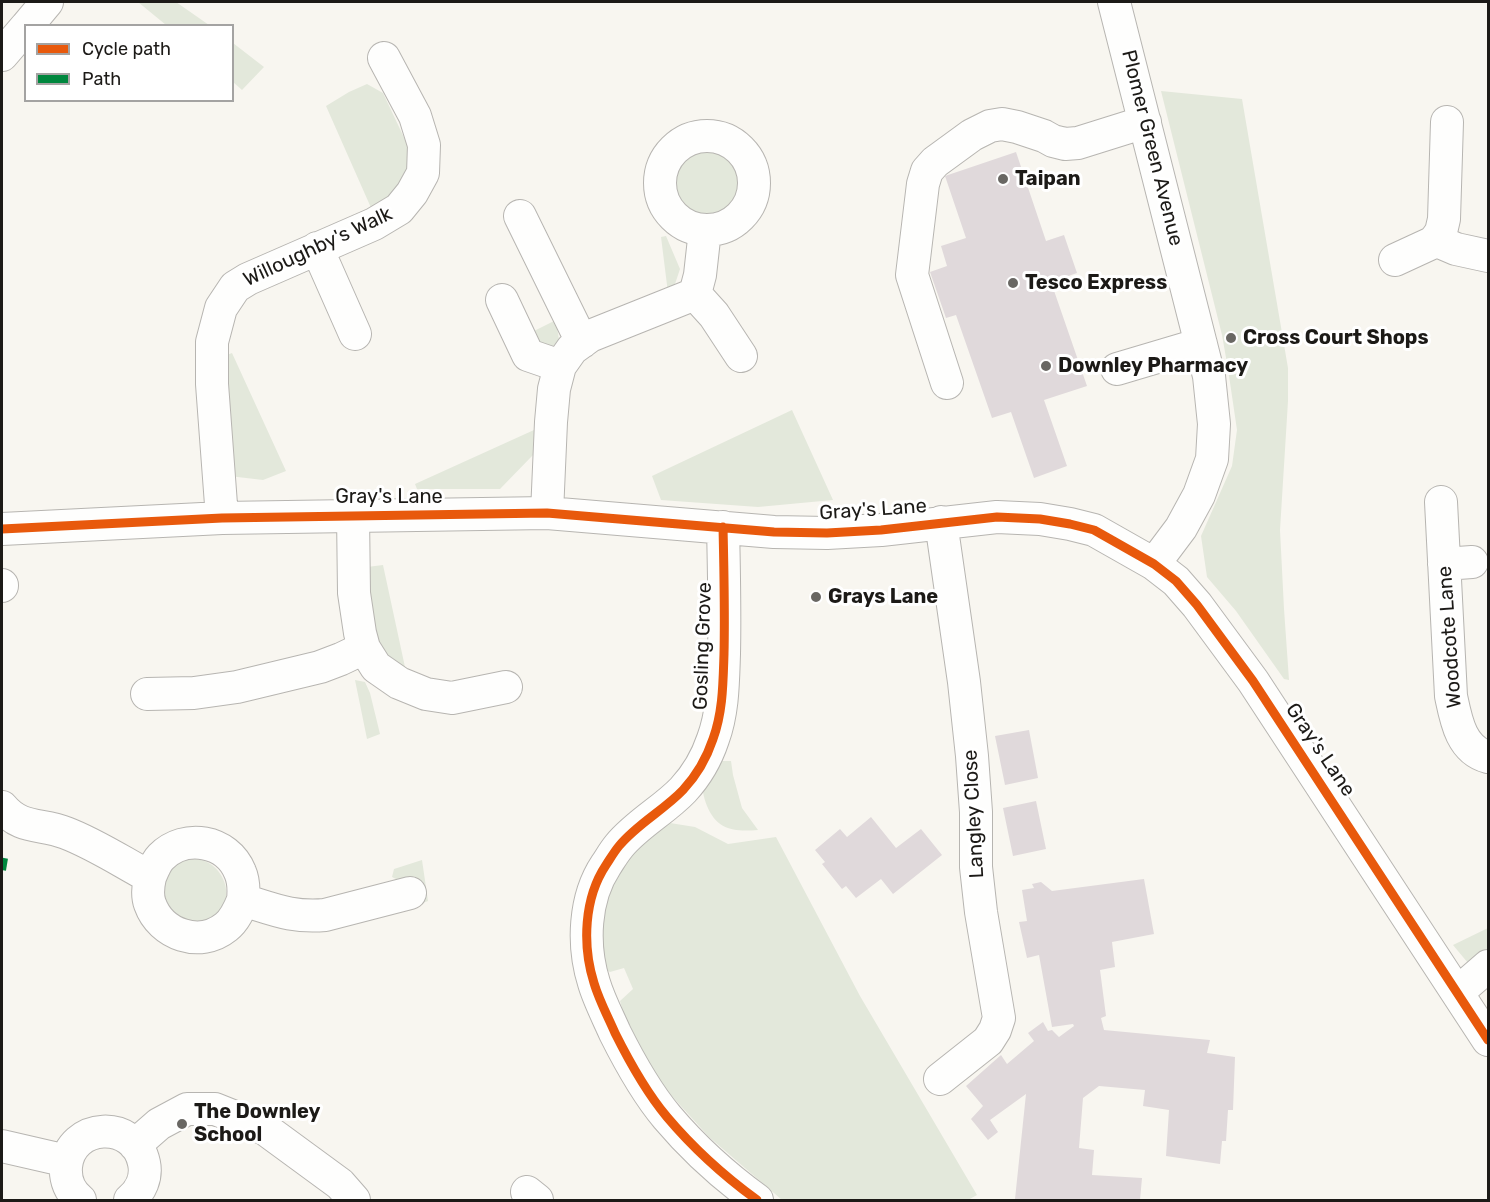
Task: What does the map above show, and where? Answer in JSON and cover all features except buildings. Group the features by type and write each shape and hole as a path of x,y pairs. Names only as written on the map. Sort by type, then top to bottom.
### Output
{"street":[{"path":"28,24 47,2"},
{"name":"Plomer Green Avenue","path":"1114,2 1209,376 1215,424 1212,459 1199,495 1181,528 1154,564"},
{"path":"2,55 24,28"},
{"name":"Willoughby's Walk","path":"222,518 212,384 212,342 221,308 235,287 248,279 374,224 399,208 412,193 423,172 424,146 415,116 384,58"},
{"path":"947,382 912,275 923,184 927,171 953,148 990,126 1002,124 1017,127 1065,144 1078,143 1145,122"},
{"path":"1395,260 1423,248 1435,240 1441,232 1444,219 1447,122"},
{"path":"520,216 582,342"},
{"path":"694,294 700,275 705,230"},
{"path":"1435,240 1456,249 1488,256"},
{"path":"317,248 355,334"},
{"path":"546,513 554,389 560,366 572,348 590,336 694,294"},
{"path":"694,294 714,315 741,356"},
{"path":"502,300 528,355 560,366"},
{"path":"1118,369 1201,344"},
{"name":"Woodcote Lane","path":"1441,502 1458,563 1451,696 1458,727 1469,747 1482,756 1488,757"},
{"name":"Gray's Lane","path":"2,529 222,518 546,513 774,532 827,533 881,530 997,517 1040,519 1094,530 1154,564 1176,581 1197,604 1299,750 1488,1040"},
{"path":"353,515 354,593 360,633 364,648 376,667 399,683 426,694 452,698 506,687"},
{"name":"Langley Close","path":"940,1079 988,1041 999,1017 981,912 976,867 976,812 972,756 941,522"},
{"name":"Gosling Grove","path":"723,527 723,697 713,739 699,769 684,789 620,845 604,867 593,890 587,927 588,954 594,982 627,1057 645,1088 666,1116 736,1194"},
{"path":"147,694 194,693 237,687 320,668 364,648"},
{"path":"2,807 10,817 21,823 64,832 150,877"},
{"path":"188,842 212,844 233,859 244,886 243,900 238,913 227,927 213,935 192,938 167,928 157,918 150,903 148,888 150,877 162,856 175,846 188,842"},
{"path":"243,900 295,916 311,916 325,915 410,893"},
{"path":"1458,992 1488,966"},
{"path":"135,1145 159,1124 187,1109 215,1109 265,1129 340,1184 354,1200"},
{"path":"80,1200 69,1188 66,1175 67,1161 71,1150 79,1140 102,1131 114,1132 126,1137 142,1156 145,1170 143,1183 130,1200"},
{"path":"2,1146 67,1161"}],"shaded area":[{"path":"138,2 176,2 208,24 165,24"},
{"path":"234,44 264,67 242,90 234,83"},
{"path":"367,84 383,93 408,146 409,168 399,188 382,207 372,210 326,106"},
{"path":"1161,91 1242,99 1288,368 1280,530 1289,680 1284,679 1236,611 1207,577 1201,536 1232,466 1237,430 1222,335"},
{"path":"710,150 729,160 737,172 739,186 737,200 729,212 717,220 696,222 677,212 669,200 667,179 677,160 689,152"},
{"path":"666,236 680,269 674,287 668,293 661,237"},
{"path":"556,320 559,340 544,356 532,332"},
{"path":"232,353 286,471 263,480 229,476 219,358"},
{"path":"792,410 833,500 758,507 661,500 652,476"},
{"path":"534,430 533,455 500,489 417,489 415,484"},
{"path":"383,565 408,681 371,639 367,567"},
{"path":"355,680 365,682 380,734 367,739"},
{"path":"716,758 721,761 731,761 742,808 758,830 727,828 711,814 704,797 703,783 706,773"},
{"path":"670,823 695,827 728,844 776,837 860,996 977,1195 968,1200 782,1200 709,1137 660,1083 624,1015 620,1001 633,989 624,968 610,972 604,969 598,939 603,896 633,849"},
{"path":"183,859 198,859 207,862 223,879 226,890 225,902 213,922 170,923 157,882 163,872"},
{"path":"422,860 428,901 420,904 402,882 392,877 394,869"},
{"path":"1488,928 1488,953 1468,963 1453,945"}],"marked path":[{"path":"2,870 4,858"}],"cycle path":[{"path":"2,529 222,518 547,513 774,532 827,533 881,530 997,517 1040,519 1094,530 1154,564 1176,581 1197,605 1253,681 1488,1040"},
{"path":"723,527 723,676 721,708 713,739 701,766 688,785 626,838 606,865 593,892 589,907 587,938 590,968 598,996 615,1033 645,1087 667,1117 688,1140 721,1172 757,1200"}],"place":[{"name":"Taipan","path":"1003,179"},
{"name":"Tesco Express","path":"1013,283"},
{"name":"Cross Court Shops","path":"1231,338"},
{"name":"Downley Pharmacy","path":"1046,366"},
{"name":"Grays Lane","path":"816,597"},
{"name":"The Downley School","path":"182,1124"}]}
